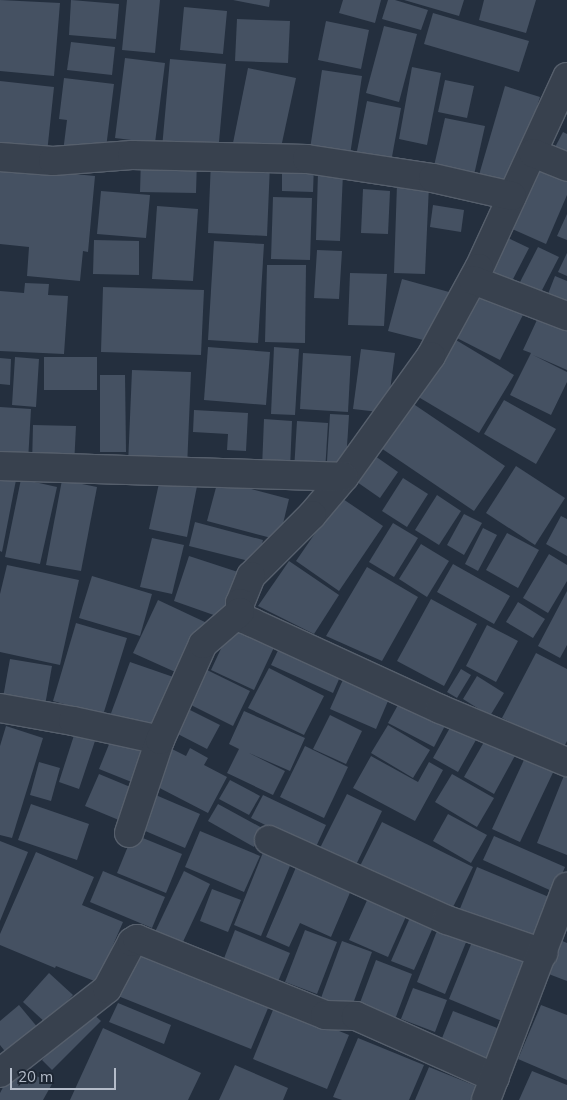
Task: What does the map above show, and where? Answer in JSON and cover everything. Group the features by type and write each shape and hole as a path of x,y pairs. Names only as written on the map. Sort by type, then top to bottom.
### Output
{"street":[{"path":"567,77 473,280 431,356 344,476 312,515 251,576 243,593 240,612 244,619 280,636 440,709 567,762"},
{"path":"533,153 567,167"},
{"path":"0,158 53,161 132,155 307,159 432,178 512,196"},
{"path":"473,280 567,316"},
{"path":"0,466 344,476"},
{"path":"129,832 160,740 203,644 240,612"},
{"path":"0,708 73,720 160,740"},
{"path":"268,840 447,920 543,953"},
{"path":"0,1074 108,989 132,942 137,939 325,1015 356,1016 491,1089 567,887"}],"building":[{"path":"0,0 60,3 54,76 0,71"},
{"path":"71,0 119,4 116,39 69,35"},
{"path":"127,0 160,0 155,53 122,50"},
{"path":"233,0 270,0 269,7"},
{"path":"343,0 381,0 375,23 339,13"},
{"path":"388,0 395,0 428,10 421,30 382,19"},
{"path":"404,0 464,0 459,16"},
{"path":"484,0 536,0 526,33 479,20"},
{"path":"184,7 227,11 223,54 180,50"},
{"path":"433,13 529,41 519,72 424,44"},
{"path":"237,19 290,21 288,63 235,61"},
{"path":"326,21 369,30 361,69 318,60"},
{"path":"384,26 417,34 399,102 366,93"},
{"path":"71,42 115,47 112,75 67,70"},
{"path":"125,58 165,63 155,143 115,138"},
{"path":"170,59 226,64 218,153 162,148"},
{"path":"412,67 441,73 427,145 399,139"},
{"path":"248,68 296,78 280,152 233,143"},
{"path":"322,70 362,76 350,155 310,149"},
{"path":"64,78 114,84 105,156 63,152 67,120 59,119"},
{"path":"445,80 474,86 467,118 438,112"},
{"path":"0,81 54,87 47,153 0,148"},
{"path":"505,86 540,97 513,185 479,175"},
{"path":"367,101 401,108 391,162 356,156"},
{"path":"445,118 485,126 474,175 434,166"},
{"path":"563,132 567,134 567,161 552,153"},
{"path":"141,158 197,159 196,193 140,192"},
{"path":"540,159 567,170 567,195 546,244 510,228"},
{"path":"211,161 270,164 267,236 208,233"},
{"path":"282,163 314,164 313,192 282,191"},
{"path":"0,167 95,176 88,252 83,251 80,281 27,276 29,247 0,244"},
{"path":"318,172 343,173 340,241 316,240"},
{"path":"397,184 429,185 425,274 394,273"},
{"path":"363,189 390,191 388,234 361,233"},
{"path":"101,191 150,195 146,238 97,234"},
{"path":"273,197 312,198 310,260 271,259"},
{"path":"433,205 464,210 461,232 430,227"},
{"path":"157,206 198,209 193,281 152,279"},
{"path":"567,214 567,240 557,236"},
{"path":"504,236 529,248 511,283 486,271"},
{"path":"94,240 139,241 139,275 93,274"},
{"path":"214,241 264,244 258,343 208,340"},
{"path":"538,247 559,257 540,294 519,284"},
{"path":"317,250 342,251 339,299 314,298"},
{"path":"567,253 567,276 558,272"},
{"path":"267,265 306,265 305,343 265,342"},
{"path":"350,273 387,274 384,326 348,325"},
{"path":"555,276 567,281 567,302 548,294"},
{"path":"402,279 449,292 435,343 388,331"},
{"path":"25,283 49,284 48,295 68,296 64,354 0,351 0,291 24,293"},
{"path":"479,285 526,309 500,360 453,336"},
{"path":"103,287 204,290 201,355 101,352"},
{"path":"543,307 567,318 567,370 533,355 567,372 567,382 551,415 510,395 531,353 523,350"},
{"path":"451,337 514,375 479,433 415,395"},
{"path":"208,347 270,352 266,405 204,400"},
{"path":"274,347 299,349 295,415 271,414"},
{"path":"361,349 395,353 387,413 353,409"},
{"path":"303,353 351,356 348,412 300,409"},
{"path":"15,357 39,359 36,407 12,405"},
{"path":"44,357 97,357 97,390 44,390"},
{"path":"0,358 11,359 10,385 0,384"},
{"path":"132,370 191,372 187,468 128,465"},
{"path":"100,375 125,375 126,452 100,452"},
{"path":"504,400 556,429 536,464 484,434"},
{"path":"409,401 505,466 474,511 378,446"},
{"path":"0,407 31,409 28,461 0,460"},
{"path":"194,410 248,413 246,451 227,450 228,434 193,432"},
{"path":"330,414 349,415 346,462 327,461"},
{"path":"264,419 292,421 290,469 262,468"},
{"path":"297,421 328,423 325,472 294,470"},
{"path":"33,425 76,426 74,466 32,465"},
{"path":"375,456 398,472 380,498 357,482"},
{"path":"516,466 565,498 535,545 486,513"},
{"path":"161,474 198,481 187,537 149,529"},
{"path":"0,477 16,480 2,552 0,551"},
{"path":"403,478 428,494 407,527 382,511"},
{"path":"21,479 57,487 40,564 5,557"},
{"path":"62,480 97,487 81,571 46,565"},
{"path":"218,480 289,499 279,540 207,521"},
{"path":"437,495 461,511 439,545 415,530"},
{"path":"340,497 383,526 339,591 296,561"},
{"path":"464,514 482,523 464,555 447,545"},
{"path":"561,516 567,519 567,556 546,544"},
{"path":"195,522 263,540 257,563 189,546"},
{"path":"393,523 418,538 394,577 369,562"},
{"path":"483,528 497,535 478,571 465,564"},
{"path":"507,533 539,550 518,588 486,570"},
{"path":"152,538 184,545 172,594 140,587"},
{"path":"421,544 449,561 427,597 399,579"},
{"path":"549,554 567,565 567,581 548,613 523,598"},
{"path":"189,556 241,573 225,619 174,601"},
{"path":"289,561 339,595 314,634 258,606"},
{"path":"453,564 510,596 494,624 437,592"},
{"path":"7,565 79,580 60,665 0,652 0,594"},
{"path":"367,567 418,597 382,661 326,636"},
{"path":"92,576 152,594 140,636 79,618"},
{"path":"567,591 567,645 560,658 538,646"},
{"path":"431,599 477,624 444,686 397,661"},
{"path":"158,600 207,623 182,675 133,653"},
{"path":"518,602 545,619 533,638 506,622"},
{"path":"76,623 127,638 103,715 53,701"},
{"path":"233,623 276,643 254,690 211,670"},
{"path":"487,625 518,641 496,682 466,666"},
{"path":"282,642 343,670 333,693 271,665"},
{"path":"536,653 567,669 567,741 563,749 502,718"},
{"path":"10,659 52,666 44,711 2,703"},
{"path":"130,662 182,680 161,735 110,716"},
{"path":"269,668 324,696 304,735 248,708"},
{"path":"461,669 471,675 457,698 447,692"},
{"path":"207,670 250,691 233,726 189,704"},
{"path":"345,675 391,694 376,729 330,709"},
{"path":"477,676 504,693 490,716 463,699"},
{"path":"404,694 449,718 434,747 388,723"},
{"path":"182,706 220,725 207,749 170,730"},
{"path":"244,711 305,738 290,771 249,753 285,771 273,795 227,773 239,749 229,744"},
{"path":"330,715 362,731 346,764 313,749"},
{"path":"456,717 481,731 458,772 433,758"},
{"path":"388,725 430,750 413,778 371,753"},
{"path":"6,726 43,738 12,838 0,835 0,746"},
{"path":"76,729 97,735 79,789 59,782"},
{"path":"114,732 149,746 134,783 99,769"},
{"path":"488,735 517,752 494,794 464,777"},
{"path":"166,746 186,756 190,748 208,758 204,765 227,777 208,813 148,782"},
{"path":"305,746 348,767 324,818 280,797"},
{"path":"529,749 558,762 520,842 492,829"},
{"path":"371,756 418,782 429,762 443,770 415,821 353,788"},
{"path":"39,762 60,768 51,801 30,795"},
{"path":"567,768 567,855 537,843"},
{"path":"99,774 140,791 126,823 85,806"},
{"path":"452,774 494,798 477,827 435,802"},
{"path":"230,780 260,796 249,815 219,799"},
{"path":"151,793 200,814 185,848 136,827"},
{"path":"347,794 382,811 355,867 319,850"},
{"path":"263,795 326,825 315,849 251,818"},
{"path":"31,804 89,824 77,860 18,840"},
{"path":"218,804 264,829 254,847 208,821"},
{"path":"448,814 487,835 471,863 433,841"},
{"path":"382,822 473,867 448,917 357,872"},
{"path":"200,831 260,856 244,892 185,867"},
{"path":"133,834 182,854 166,893 117,873"},
{"path":"494,836 565,867 554,892 483,860"},
{"path":"0,841 28,852 0,921"},
{"path":"264,850 292,861 261,936 234,925"},
{"path":"36,852 94,877 82,905 123,922 97,982 56,966 55,968 0,945 0,934"},
{"path":"300,858 355,881 331,937 300,923 289,947 266,937"},
{"path":"477,867 561,902 540,950 457,916"},
{"path":"103,871 165,897 152,928 90,902"},
{"path":"184,871 210,884 181,946 154,934"},
{"path":"212,889 241,900 228,932 200,921"},
{"path":"369,896 408,912 388,957 349,940"},
{"path":"412,913 435,923 414,970 391,961"},
{"path":"440,923 469,935 445,994 417,982"},
{"path":"235,930 290,953 277,984 223,961"},
{"path":"305,930 337,942 317,994 285,982"},
{"path":"476,932 536,956 509,1024 449,999"},
{"path":"560,940 567,943 567,981 546,973"},
{"path":"342,941 372,952 351,1009 321,998"},
{"path":"138,948 271,1001 251,1049 118,996"},
{"path":"376,960 412,974 394,1022 358,1008"},
{"path":"49,973 73,995 47,1024 23,1002"},
{"path":"413,988 447,1000 435,1032 401,1019"},
{"path":"118,1003 171,1025 164,1044 109,1022"},
{"path":"19,1005 43,1034 11,1059 0,1045 0,1021"},
{"path":"275,1005 349,1035 327,1089 253,1059"},
{"path":"541,1005 567,1015 567,1080 518,1059"},
{"path":"90,1011 101,1021 52,1070 42,1060"},
{"path":"453,1011 505,1031 490,1069 438,1048"},
{"path":"103,1028 201,1073 188,1100 70,1100"},
{"path":"358,1038 424,1065 409,1100 342,1100 333,1097"},
{"path":"15,1065 52,1084 43,1100 0,1100 0,1093"},
{"path":"235,1065 288,1088 283,1100 219,1100"},
{"path":"429,1067 481,1088 476,1100 415,1100"},
{"path":"532,1071 567,1085 567,1100 519,1100"}]}
